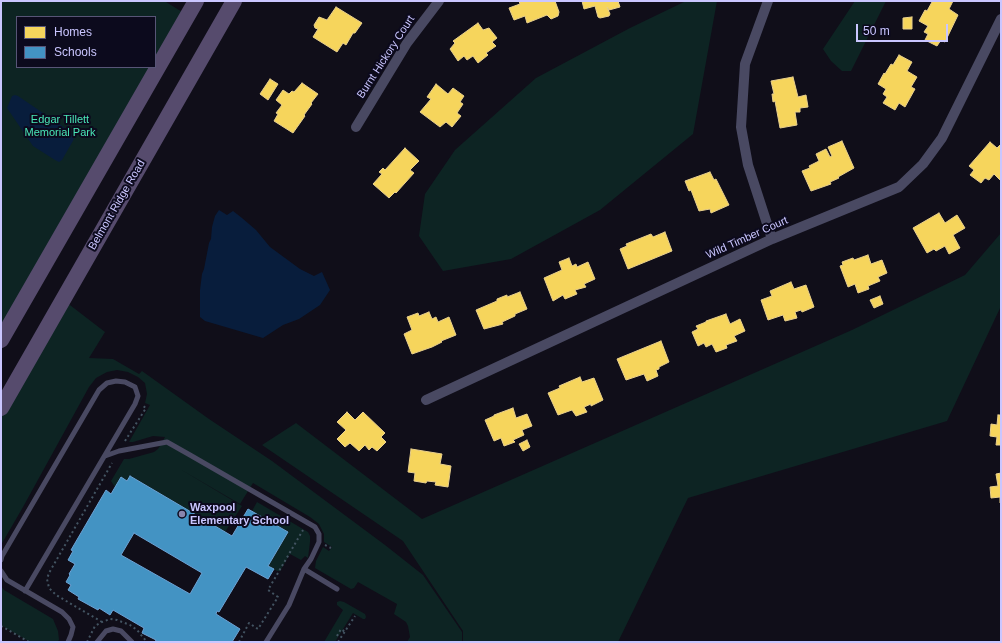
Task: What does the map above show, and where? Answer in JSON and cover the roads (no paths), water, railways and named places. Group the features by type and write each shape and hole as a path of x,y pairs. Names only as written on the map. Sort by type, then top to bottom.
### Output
{"main road":[{"path":"1,340 196,1"},
{"name":"Belmont Ridge Road","path":"1,408 234,1"}],"street":[{"name":"Burnt Hickory Court","path":"356,127 407,43 439,1"},
{"path":"768,1 745,64 741,127 748,165 772,239"},
{"name":"Wild Timber Court","path":"426,400 772,239 898,187 923,164 942,138 1001,19"}],"lane":[{"path":"1,560 100,390 107,384 116,381 125,382 135,387 138,396 136,402 26,591"},
{"path":"105,456 119,451 167,442 315,527 319,534 319,542 304,569 289,605 266,642"},
{"path":"304,569 337,590"},
{"path":"1,571 8,580 62,612 69,619 73,627 72,635 68,642"},
{"path":"97,642 106,631 113,629 121,631 132,642"}],"water":[{"path":"15,95 71,132 74,139 62,160 59,162 33,146 7,108 12,96"},
{"path":"219,210 227,215 233,211 256,230 270,247 300,269 314,276 322,272 330,290 320,305 299,319 283,325 263,338 205,321 200,317 200,290 202,274 211,239 212,227 215,216"}],"place":[{"name":"Waxpool Elementary School","path":"182,514"}],"park label":[{"name":"Edgar Tillett Memorial Park","path":"60,126"}]}
